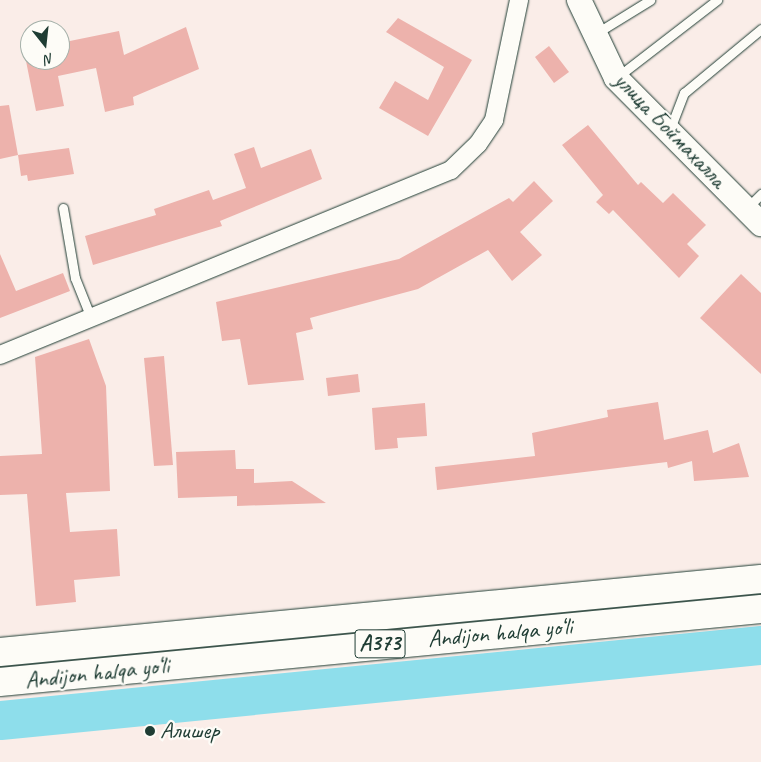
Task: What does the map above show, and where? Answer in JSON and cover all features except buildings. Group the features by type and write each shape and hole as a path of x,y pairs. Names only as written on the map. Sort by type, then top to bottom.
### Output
{"highway":[{"name":"Andijon halqa yo‘li","path":"0,652 761,580"},
{"name":"Andijon halqa yo‘li","path":"0,682 761,609"}],"main road":[{"name":"улица Боймахалла","path":"579,0 616,78 669,131 756,209"}],"street":[{"path":"0,355 451,170 478,144 494,120 519,0"}],"lane":[{"path":"595,34 650,0"},
{"path":"616,78 716,0"},
{"path":"669,131 684,93 761,29"},
{"path":"63,208 75,278 91,318"}],"waterway":[{"path":"0,720 761,645"}],"place":[{"name":"Алишер","path":"150,731"}]}
